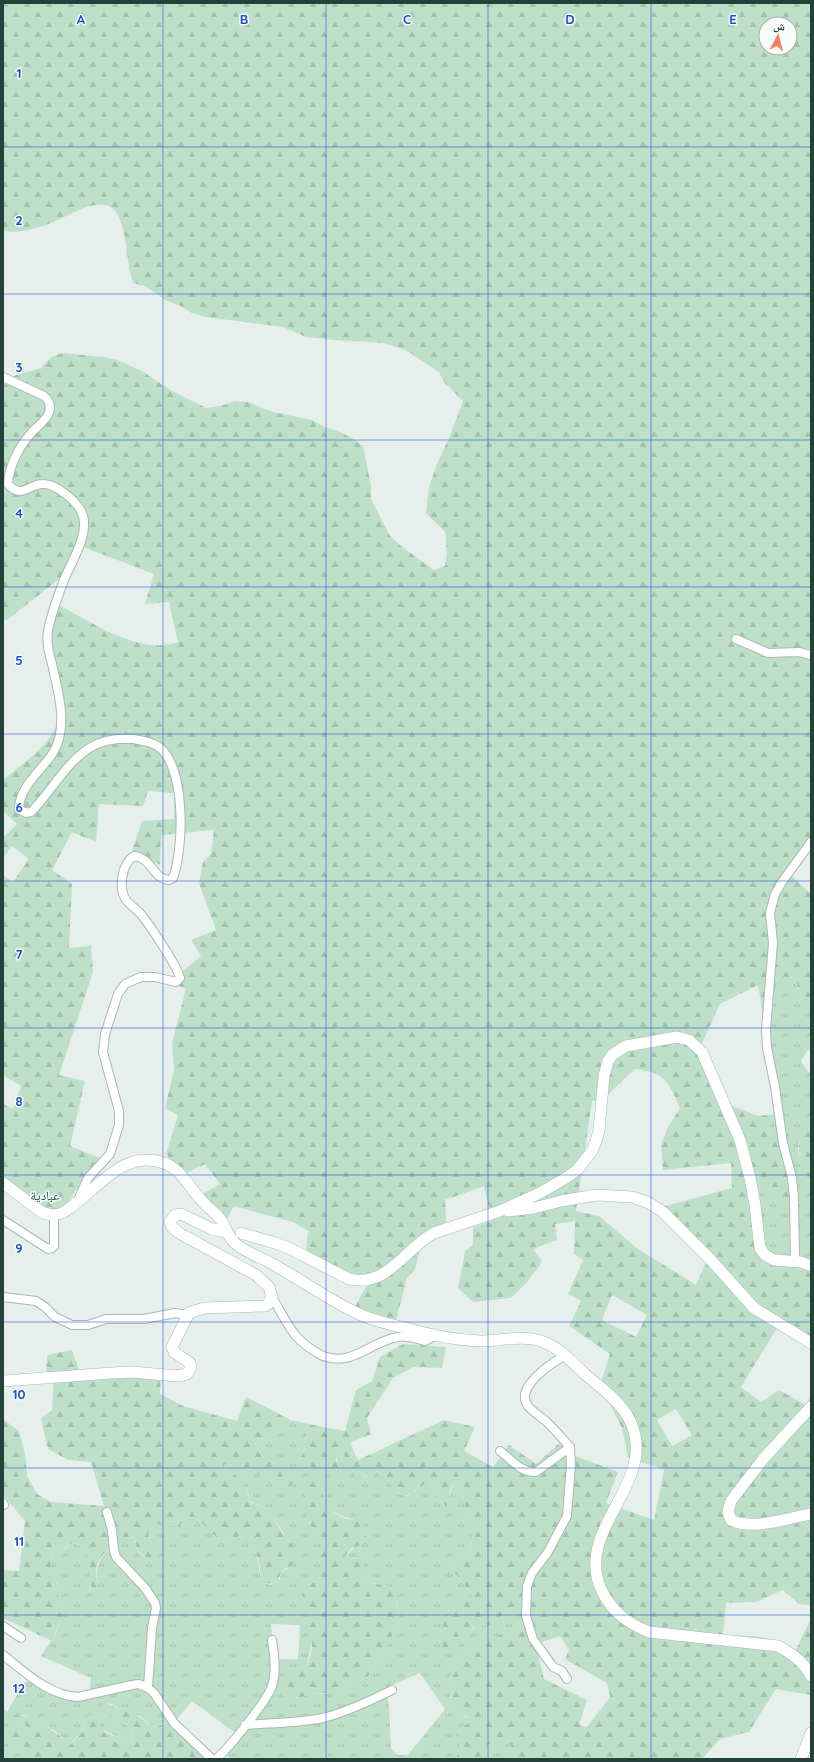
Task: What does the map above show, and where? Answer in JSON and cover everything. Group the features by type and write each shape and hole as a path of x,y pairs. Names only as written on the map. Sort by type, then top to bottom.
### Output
{"street":[{"path":"3,377 44,396 50,405 49,412 45,419 26,439 17,454 8,477 8,484 13,490 22,492 43,484 49,485 76,503 82,513 83,520 80,548 65,579 47,632 49,653 61,709 59,738 54,752 25,790 19,803 19,809 26,813 31,812 75,760 91,747 98,743 126,739 138,740 158,746 171,761 176,777 181,807 178,860 173,878 169,880 160,878 144,858 134,856 129,858 126,864 123,884 126,900 147,922 180,978 176,982 141,977 125,984 118,994 105,1034 103,1052 119,1111 119,1125 110,1154 88,1178 78,1201"},
{"path":"736,639 768,653 799,652 811,655"},
{"path":"795,1262 794,1198 792,1178 789,1160 783,1143 776,1094 767,1048 766,1029 773,943 770,912 775,894 782,882 811,842"},
{"path":"435,1336 425,1341 405,1336 394,1338 344,1359 331,1358 317,1353 305,1345 295,1335 272,1297 269,1287 256,1275 179,1233 172,1227 170,1222 175,1215 181,1214 212,1229 225,1229 242,1233 291,1249 349,1279 367,1281 384,1274 424,1238 434,1233 500,1211 540,1193 569,1176 586,1161 596,1141 599,1130 604,1072 608,1060 613,1054 626,1046 677,1036 689,1040 702,1052 740,1140 755,1205 760,1248 768,1258 811,1266"},
{"path":"3,1183 40,1212 54,1215 67,1211 95,1185 122,1167 143,1160 153,1160 165,1163 177,1171 202,1202 222,1220 225,1229 238,1246 268,1261 358,1314 371,1319 452,1339 481,1341 531,1339 552,1346 626,1412 633,1426 637,1441 637,1456 633,1471 603,1530 597,1547 596,1565 599,1583 610,1605 618,1614 632,1625 649,1632 778,1646 794,1654 806,1667 811,1676"},
{"path":"500,1211 534,1208 561,1201 596,1195 632,1197 647,1202 662,1211 710,1259 754,1308 811,1343"},
{"path":"3,1220 48,1249 54,1246 54,1215"},
{"path":"242,1233 268,1261"},
{"path":"3,1297 36,1301 45,1307 55,1317 72,1325 88,1324 106,1319 144,1319 175,1313 187,1315"},
{"path":"3,1382 112,1373 185,1375 190,1370 190,1363 188,1360 175,1353 172,1347 187,1315 194,1310 204,1308 264,1306 268,1304 272,1297"},
{"path":"564,1356 540,1372 530,1384 526,1396 527,1405 557,1432 570,1447 571,1465 567,1516 548,1552 532,1573 528,1586 526,1616 532,1639 553,1667 562,1671 567,1679"},
{"path":"811,1407 747,1479 731,1501 728,1512 731,1520 739,1524 760,1524 811,1514"},
{"path":"500,1451 523,1470 536,1472 570,1447"},
{"path":"107,1512 112,1530 116,1557 145,1588 156,1608 152,1628 148,1688"},
{"path":"3,1626 21,1638"},
{"path":"3,1655 42,1686 70,1696 78,1697 139,1684 148,1688 154,1693 174,1723 217,1759 268,1696 272,1685 275,1668 272,1640"},
{"path":"245,1725 295,1722 323,1718 356,1707 392,1690"},
{"path":"801,1759 811,1733"}],"green space":[{"path":"3,3 811,3 811,848 792,876 811,894 811,1001 801,994 796,982 791,977 778,977 768,997 764,998 760,996 758,985 720,1004 700,1048 710,1085 727,1104 758,1116 776,1114 768,1129 778,1137 784,1151 792,1201 789,1204 775,1200 768,1194 763,1181 760,1179 759,1192 764,1209 760,1240 760,1254 763,1265 769,1268 794,1265 811,1266 811,1345 780,1323 741,1387 761,1402 779,1390 806,1405 811,1395 811,1605 799,1604 783,1590 756,1602 726,1603 723,1634 767,1638 785,1645 795,1652 811,1618 811,1695 776,1689 749,1732 720,1739 702,1759 515,1759 508,1737 495,1740 484,1747 482,1759 456,1759 462,1740 456,1734 458,1730 470,1722 469,1718 460,1714 453,1708 448,1684 455,1668 462,1662 471,1649 471,1640 474,1637 490,1637 506,1633 519,1625 523,1619 525,1611 521,1608 512,1608 489,1625 474,1626 466,1639 459,1645 444,1648 441,1641 441,1634 446,1618 458,1604 465,1600 472,1599 472,1595 448,1564 459,1557 469,1555 472,1540 472,1529 467,1520 464,1499 455,1481 451,1488 446,1508 444,1503 437,1499 436,1494 430,1484 425,1484 406,1496 395,1490 384,1475 381,1477 375,1470 371,1470 360,1480 351,1470 340,1448 336,1448 336,1461 344,1468 343,1482 331,1477 320,1469 311,1467 301,1462 306,1445 308,1424 345,1431 356,1390 372,1381 380,1357 403,1344 446,1347 442,1368 414,1367 393,1378 367,1418 371,1434 350,1443 358,1460 444,1420 475,1427 464,1451 493,1467 509,1445 536,1464 566,1437 565,1452 618,1472 606,1503 654,1520 664,1470 628,1457 622,1428 600,1385 610,1354 569,1326 581,1301 568,1294 583,1260 574,1254 575,1221 555,1224 557,1240 533,1249 542,1262 527,1282 511,1298 473,1302 458,1288 465,1251 473,1245 473,1227 492,1221 484,1186 445,1200 446,1221 422,1242 415,1269 407,1278 396,1320 355,1307 367,1285 332,1270 306,1250 308,1231 293,1222 234,1206 224,1224 195,1198 220,1184 205,1164 183,1175 166,1154 178,1115 165,1108 174,1070 172,1043 186,989 170,982 201,956 191,940 216,930 199,883 203,862 211,854 214,830 161,835 160,865 132,851 142,821 174,819 174,793 148,791 143,806 99,804 96,842 72,832 52,870 72,884 69,948 91,946 93,972 59,1075 85,1081 70,1146 102,1159 75,1191 68,1204 51,1213 3,1183 3,1104 13,1109 21,1086 3,1075 3,875 13,882 29,859 12,846 3,858 3,835 5,836 17,824 3,811 3,780 44,745 55,728 59,718 48,651 53,602 114,634 130,640 146,644 162,645 178,642 169,602 145,604 154,574 78,545 68,572 7,620 3,621 3,386 16,375 41,368 51,357 62,353 104,357 117,360 142,371 170,390 206,408 220,406 235,401 248,402 273,412 312,420 352,438 363,446 371,486 371,499 390,536 434,570 445,566 447,554 445,532 426,513 429,487 463,401 444,382 439,372 406,350 384,343 306,337 283,327 205,317 190,312 179,305 167,301 145,286 133,283 129,268 123,228 118,214 109,206 97,205 86,207 40,227 25,231 3,231","holes":["635,1069 654,1073 665,1080 680,1108 667,1129 661,1145 663,1170 731,1163 732,1188 658,1208 709,1255 696,1285 638,1249 599,1216 576,1211 592,1101 603,1099","612,1295 647,1315 636,1337 602,1320","676,1409 692,1435 672,1446 657,1420","560,1636 569,1650 565,1659 607,1683 610,1697 587,1727 579,1725 587,1700 544,1679 538,1653 539,1643"]},
{"path":"786,976 794,979 801,994 811,1001 811,1049 807,1051 801,1061 811,1074 811,1118 799,1143 798,1153 805,1171 811,1178 811,1266 794,1265 772,1268 763,1265 760,1254 763,1215 759,1192 760,1178 780,1201 784,1203 771,1131 768,1129 776,1114 760,996 764,998 772,990 778,977"},
{"path":"811,1118 811,1178 806,1173 799,1156 799,1144 802,1134"},
{"path":"72,1350 81,1375 161,1373 160,1394 183,1406 237,1421 246,1397 291,1420 273,1435 253,1441 264,1458 292,1473 293,1480 291,1485 284,1488 252,1470 226,1464 220,1466 237,1476 244,1483 250,1502 268,1509 281,1531 295,1548 293,1564 281,1572 277,1584 265,1583 261,1575 259,1562 254,1550 240,1536 223,1542 203,1524 194,1518 188,1517 183,1520 180,1527 152,1524 149,1531 149,1540 154,1551 151,1562 138,1550 135,1538 120,1537 105,1552 99,1561 96,1571 98,1591 94,1595 91,1588 88,1557 85,1551 80,1546 71,1543 61,1551 54,1551 51,1567 57,1586 58,1606 62,1616 52,1641 3,1618 3,1570 19,1571 25,1521 3,1495 3,1419 19,1431 25,1453 27,1476 37,1494 51,1502 104,1506 91,1462 68,1460 48,1449 41,1418 52,1410 54,1375 46,1375 47,1355"},
{"path":"291,1420 308,1424 306,1445 302,1454 301,1462 323,1470 343,1481 335,1448 340,1448 345,1454 356,1477 364,1477 371,1470 375,1470 381,1477 384,1475 399,1494 407,1496 425,1484 430,1484 440,1501 444,1503 445,1507 455,1480 464,1499 467,1516 472,1529 472,1540 469,1555 459,1557 448,1564 472,1595 472,1599 460,1605 452,1612 443,1626 441,1633 466,1639 475,1626 489,1625 512,1608 521,1608 525,1611 523,1619 513,1630 498,1636 474,1637 471,1640 471,1649 462,1662 455,1668 449,1680 450,1696 453,1708 465,1717 469,1718 470,1722 456,1733 462,1740 456,1759 233,1759 221,1754 234,1732 192,1701 173,1724 164,1723 157,1727 152,1726 140,1716 121,1710 109,1703 110,1715 132,1728 133,1737 129,1740 122,1739 104,1731 99,1721 88,1714 83,1731 69,1745 55,1731 23,1715 14,1720 27,1726 35,1735 31,1737 3,1727 3,1708 7,1712 25,1681 89,1700 91,1678 41,1656 55,1635 62,1616 58,1606 58,1591 51,1567 54,1551 66,1548 71,1543 79,1545 84,1549 89,1561 90,1590 98,1583 98,1569 102,1557 120,1537 135,1538 138,1550 146,1558 152,1544 149,1534 152,1524 180,1526 183,1520 188,1517 203,1523 223,1542 240,1536 249,1543 255,1552 261,1576 266,1583 271,1585 280,1579 281,1572 288,1569 291,1543 269,1512 265,1508 250,1501 249,1494 244,1483 220,1466 226,1464 252,1470 284,1488 292,1473 264,1458 253,1441 273,1435","holes":["323,1485 324,1501 328,1507 332,1511 344,1517 359,1521 365,1529 367,1536 345,1556 347,1559 361,1558 364,1561 364,1578 366,1582 388,1586 392,1590 398,1607 399,1621 394,1628 392,1637 367,1678 327,1694 315,1693 296,1698 300,1668 306,1667 312,1642 310,1635 311,1622 309,1610 302,1596 304,1586 317,1582 320,1578 320,1553 325,1546 309,1523 303,1495","271,1624 300,1625 298,1659 274,1659","420,1673 445,1709 408,1755 398,1755 391,1748 389,1706 385,1688"]},
{"path":"312,1482 320,1482 323,1485 325,1502 331,1511 341,1517 361,1522 365,1529 366,1540 364,1544 351,1549 345,1556 347,1559 361,1558 364,1561 364,1578 366,1582 388,1586 394,1593 399,1613 399,1621 394,1628 392,1637 367,1678 331,1693 315,1693 296,1698 283,1697 283,1685 287,1676 295,1670 306,1667 312,1643 310,1635 310,1616 302,1594 304,1586 317,1582 320,1578 320,1553 325,1546 315,1533 306,1514 303,1495 306,1488"},
{"path":"104,1702 121,1710 135,1714 152,1726 157,1727 169,1721 205,1759 30,1759 14,1748 8,1736 3,1731 3,1727 31,1737 34,1735 27,1726 14,1720 13,1716 27,1717 59,1735 70,1745 83,1731 88,1714 96,1717 105,1733 129,1740 133,1737 132,1728 103,1711 102,1706"},
{"path":"3,1731 8,1736 14,1748 30,1759 3,1759"},
{"path":"508,1737 515,1759 482,1759 483,1747 495,1740"}],"district":[{"name":"عبادية","path":"45,1195"}]}
